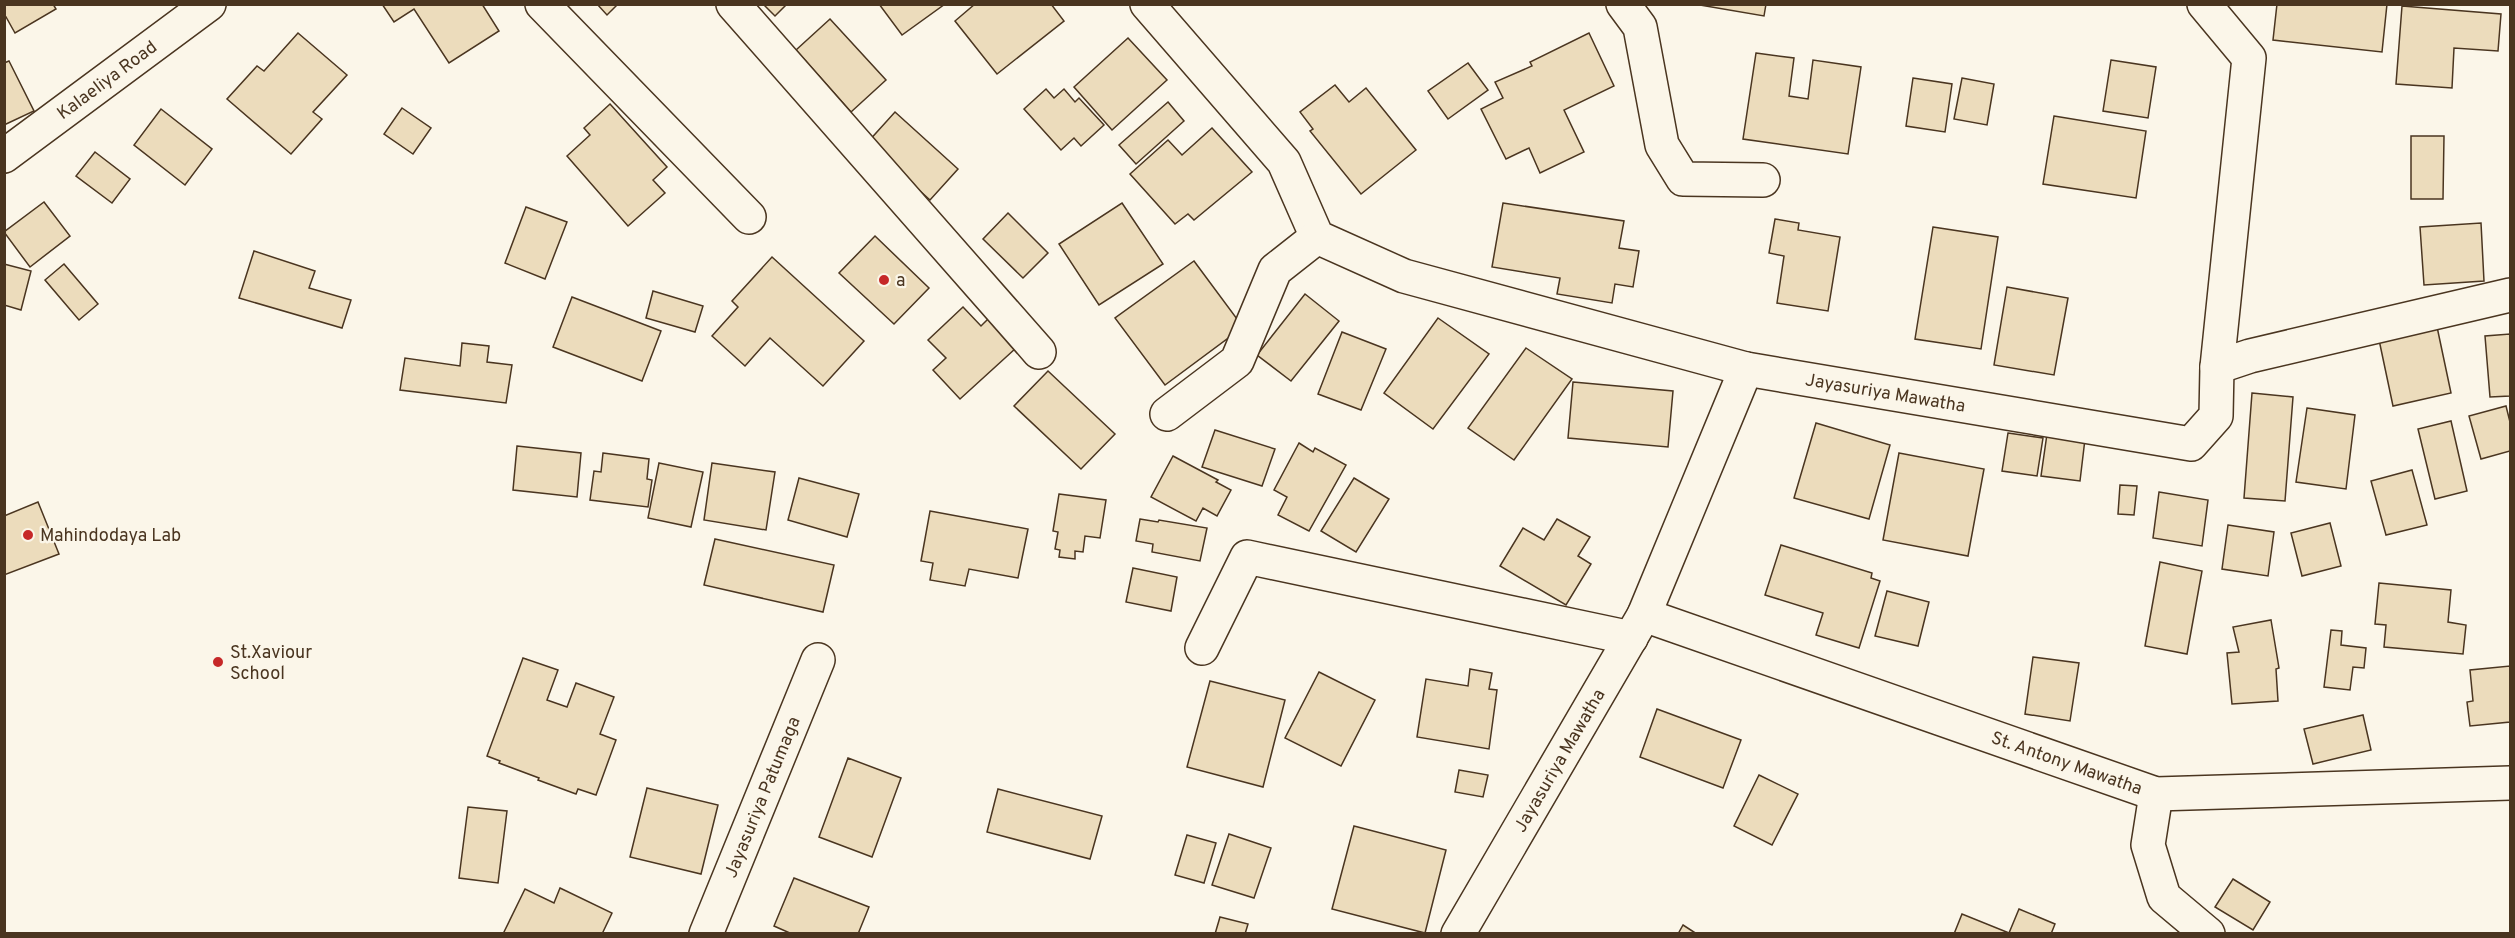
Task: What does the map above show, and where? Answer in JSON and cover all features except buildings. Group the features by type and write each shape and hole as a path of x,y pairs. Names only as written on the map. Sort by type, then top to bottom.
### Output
{"street":[{"name":"Kalaeliya Road","path":"4,156 209,4"},
{"path":"542,4 749,217"},
{"path":"733,4 1039,352"},
{"path":"1147,4 1284,162 1317,237 1404,276 1746,369"},
{"path":"1623,4 1640,27 1662,145 1683,179 1762,180"},
{"name":"Jayasuriya Mawatha","path":"1458,933 1637,626 1746,369 2191,444 2216,416 2217,367 2248,58 2204,4"},
{"path":"1167,414 1237,362 1275,270 1317,237"},
{"path":"2217,367 2250,356 2511,295"},
{"name":"St. Antony Mawatha","path":"1202,648 1247,557 1637,626 2156,794 2511,783"},
{"name":"Jayasuriya Patumaga","path":"706,933 818,660"},
{"path":"2156,794 2148,845 2164,897 2208,933"}],"place":[{"name":"a","path":"884,280"},
{"name":"Mahindodaya Lab","path":"28,535"},
{"name":"St.Xaviour School","path":"218,662"}]}
